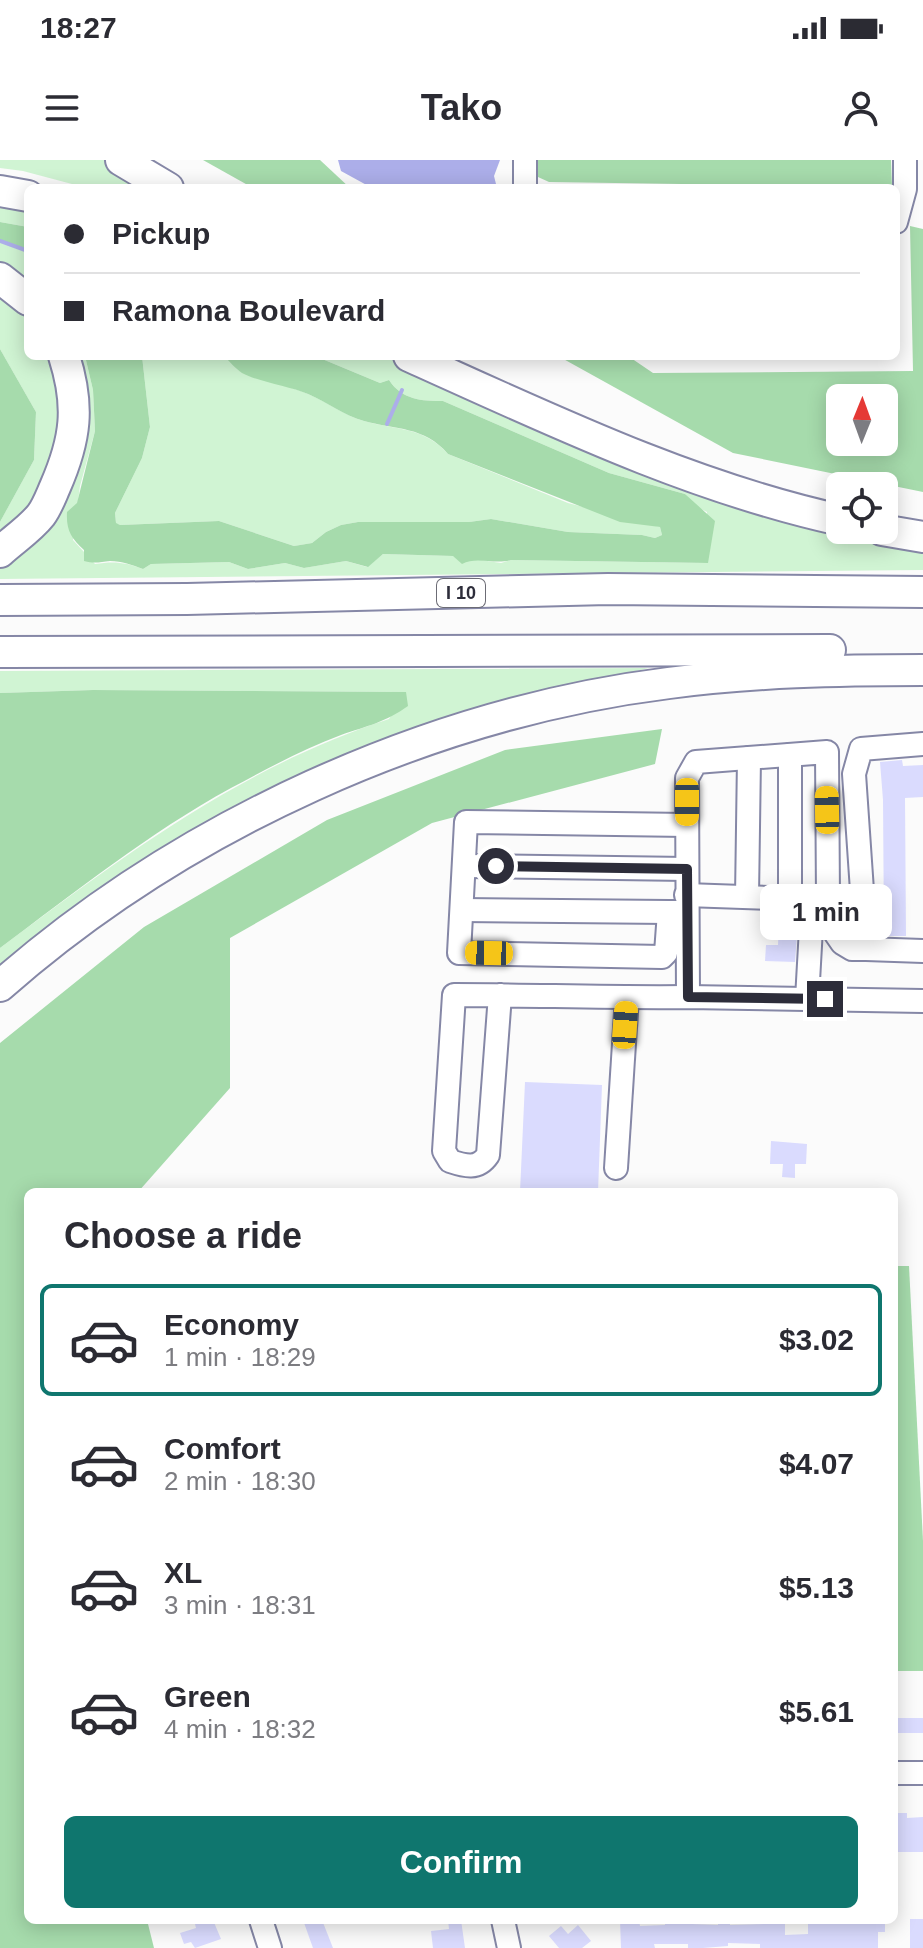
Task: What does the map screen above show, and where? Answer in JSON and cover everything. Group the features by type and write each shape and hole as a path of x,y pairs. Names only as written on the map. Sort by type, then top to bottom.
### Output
{"highway":[{"path":"121,160 161,184"},
{"path":"0,191 24,195"},
{"path":"0,278 24,297"},
{"path":"0,552 42,514 66,463 73,441 75,419 71,377 65,360"},
{"path":"418,360 584,434 733,492 826,516"},
{"path":"459,360 584,434"},
{"path":"898,533 923,537"},
{"name":"I 10","path":"0,600 608,589 923,592"},
{"path":"0,652 923,650"},
{"path":"0,986 85,917 202,842 250,815 403,748 506,716 667,683 795,671 923,670"}],"street":[{"path":"525,160 525,184"},
{"path":"900,207 905,189 905,160"},
{"path":"687,825 466,822 459,953 662,957 681,906 687,869 687,825 687,778 696,762 923,744"},
{"path":"861,749 854,774 866,949"},
{"path":"807,999 811,928 828,898 827,752"},
{"path":"790,755 790,899"},
{"path":"747,897 749,758"},
{"path":"464,866 687,869"},
{"path":"462,910 681,906 747,897 796,899 820,911 842,943 852,949 923,951"},
{"path":"681,906 683,997"},
{"path":"547,996 541,978 542,967 549,955"},
{"path":"500,995 488,1155 483,1163 473,1166 461,1164 450,1161 444,1151 454,995 500,995 627,997 683,997 923,1001"},
{"path":"616,1168 627,997"},
{"path":"898,1773 923,1773"},
{"path":"262,1924 270,1948"},
{"path":"504,1924 509,1948"}],"green space":[{"path":"0,160 112,160 153,184 72,184 0,168"},
{"path":"203,160 320,160 346,184 246,184"},
{"path":"538,160 891,160 892,184 549,182 538,177"},
{"path":"0,206 24,210 24,226 0,222"},
{"path":"0,222 24,226 24,250 0,241"},
{"path":"910,226 923,229 923,492 898,487 898,472 826,472 733,453 565,360 634,360 653,373 913,371"},
{"path":"0,241 24,250 24,285 0,267"},
{"path":"0,288 24,309 24,360 56,360 66,391 50,484 0,540 0,522 34,460 36,412 0,349"},
{"path":"0,349 36,412 34,460 0,522"},
{"path":"71,360 86,360 93,390 95,431 80,486 73,540 95,564 119,563 143,569 151,564 229,562 248,569 285,563 304,568 346,561 367,567 383,554 453,556 501,563 511,560 708,563 707,512 695,506 685,494 609,473 443,401 413,398 400,392 389,380 380,383 325,360 392,360 826,528 826,544 898,543 923,548 923,570 0,579 0,560 43,521"},
{"path":"86,360 142,360 150,427 142,458 115,513 116,523 120,525 219,521 294,546 312,543 341,525 358,522 469,522 491,519 568,532 655,538 662,535 660,527 620,522 448,454 429,438 409,430 356,418 308,394 249,376 228,360 325,360 380,383 389,380 400,392 413,398 443,401 609,473 685,494 715,521 708,563 511,560 462,564 453,556 383,554 368,567 346,561 304,568 285,563 248,569 229,562 151,564 143,569 119,562 84,561 84,550 70,533 67,512 77,503 95,431 93,390"},
{"path":"142,360 229,360 242,370 308,394 356,418 420,434 448,454 568,503 660,527 662,535 655,538 568,532 491,519 469,522 358,522 341,525 312,543 294,546 219,521 116,524 115,513 142,458 150,427"},
{"path":"649,668 506,701 439,723 0,971 0,948 138,848 233,788 283,762 389,719 405,692 93,690 0,693 0,671"},
{"path":"93,690 406,692 408,706 384,720 299,753 201,805 113,864 0,948 0,693"},
{"path":"662,729 655,764 432,823 230,938 230,1088 142,1188 24,1188 24,1924 148,1924 154,1948 0,1948 0,1043 144,927 327,820 505,750"},
{"path":"898,1266 909,1266 923,1541 923,1671 898,1671"}],"water":[{"path":"338,160 500,160 494,176 496,184 365,184 341,171"}],"building":[{"path":"902,760 903,766 923,765 923,797 905,798 906,936 884,936 880,762"},
{"path":"779,921 798,922 795,962 765,961 766,945 778,945"},
{"path":"525,1082 602,1085 598,1188 520,1188"},
{"path":"771,1141 807,1144 806,1164 795,1164 795,1178 782,1177 783,1164 770,1164"},
{"path":"898,1718 923,1718 923,1733 898,1733"},
{"path":"898,1813 907,1813 907,1818 923,1817 923,1852 898,1852"},
{"path":"910,1919 923,1919 923,1948 910,1948"},
{"path":"195,1924 215,1924 221,1939 195,1948 191,1942 184,1944 180,1933 196,1928"},
{"path":"304,1924 324,1924 333,1948 313,1948"},
{"path":"448,1924 462,1924 465,1948 433,1948 431,1931 449,1929"},
{"path":"620,1924 785,1924 785,1935 808,1934 808,1924 885,1924 885,1932 878,1932 878,1948 760,1948 760,1944 728,1943 728,1946 703,1948 688,1948 688,1944 654,1944 655,1948 621,1948"},
{"path":"578,1925 591,1941 582,1948 559,1948 549,1936 561,1926 568,1934"}],"waterway":[{"path":"0,241 24,250"},
{"path":"387,424 402,390"}],"route":[{"path":"496,866 687,869 688,997 825,999"}]}
